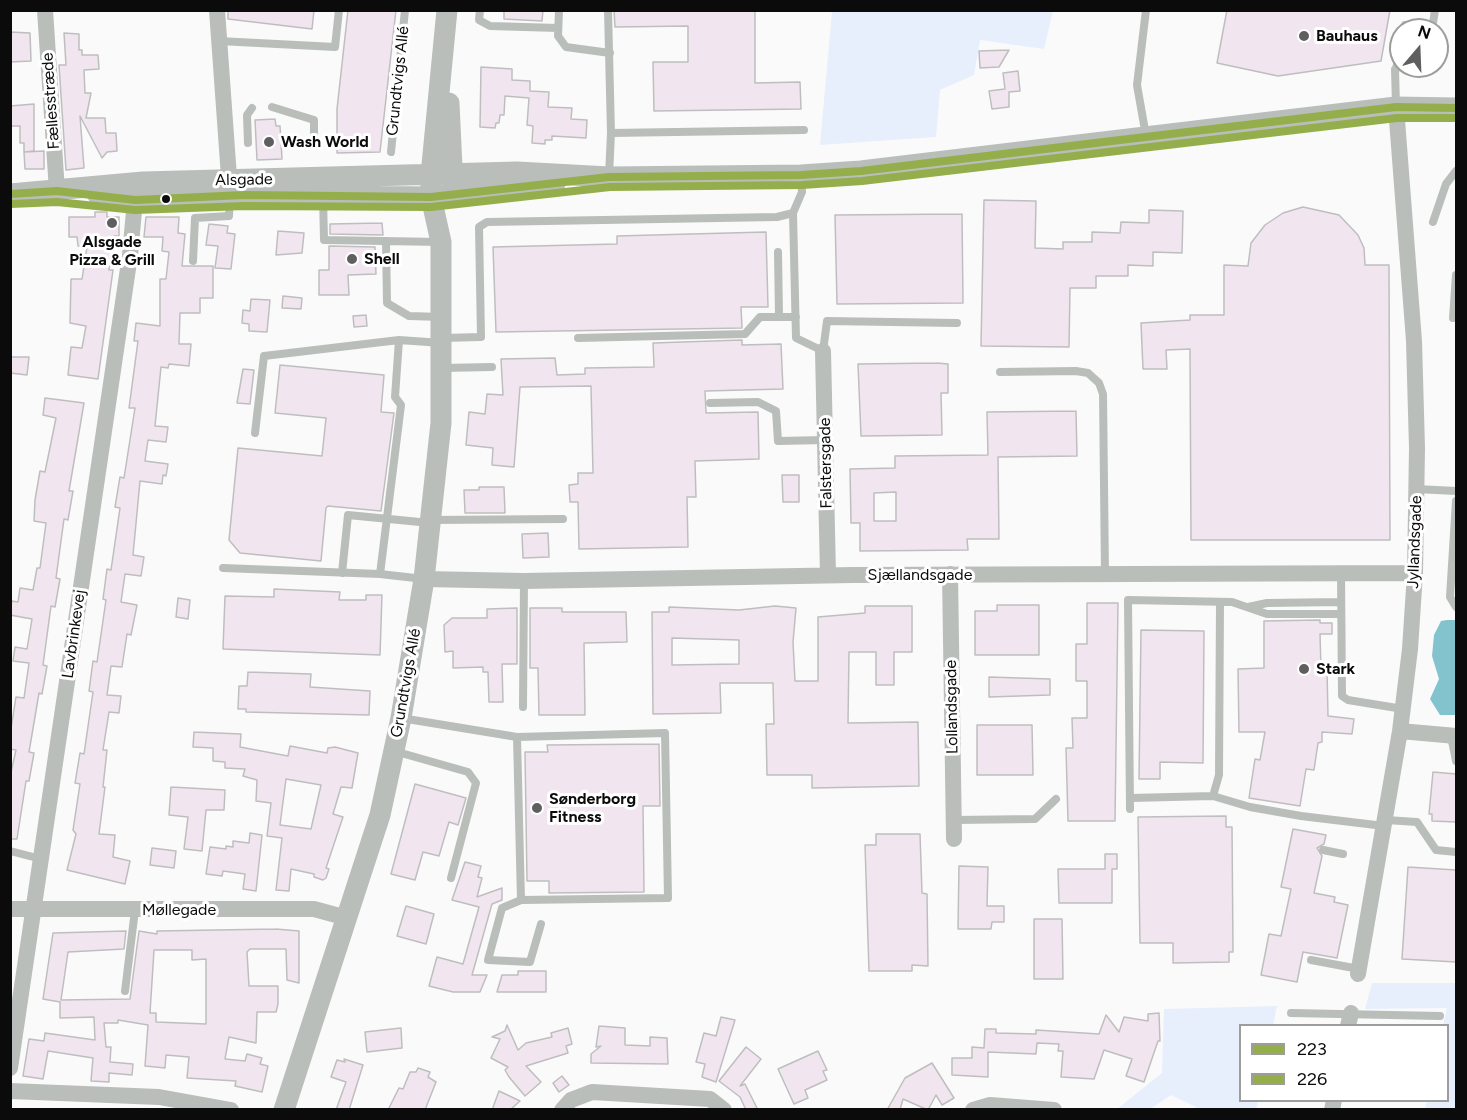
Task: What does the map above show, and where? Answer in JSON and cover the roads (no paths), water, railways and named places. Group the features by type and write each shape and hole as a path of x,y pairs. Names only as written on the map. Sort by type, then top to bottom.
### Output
{"street":[{"name":"Fællesstræde","path":"45,10 57,191"},
{"path":"217,10 230,188"},
{"name":"Grundtvigs Allé","path":"284,1110 380,815 401,718 424,579 441,423 441,242 431,186 447,10"},
{"name":"Grundtvigs Allé","path":"441,242 453,185 444,51"},
{"path":"431,186 609,177 801,175 861,171 1396,106 1456,108"},
{"name":"Jyllandsgade","path":"1359,971 1400,731 1410,649 1415,573 1414,341 1396,106"},
{"path":"453,185 517,172 609,177"},
{"name":"Alsgade","path":"10,194 142,183 325,195 431,186"},
{"name":"Alsgade","path":"57,191 135,200 230,188 431,186"},
{"name":"Lavbrinkevej","path":"10,1068 128,267 135,200"},
{"name":"Falstersgade","path":"823,351 828,575"},
{"name":"Sjællandsgade","path":"424,579 524,581 828,575 1415,573"},
{"name":"Lollandsgade","path":"950,574 954,839"},
{"path":"1400,731 1454,736"},
{"name":"Møllegade","path":"10,909 34,911 315,909 347,918"},
{"path":"10,1091 159,1097 231,1110"},
{"path":"561,1110 571,1100 591,1092 710,1099 724,1110"},
{"path":"973,1110 990,1106 1054,1110"}],"lane":[{"path":"218,41 335,47 339,10"},
{"name":"Grundtvigs Allé","path":"391,152 405,10"},
{"path":"480,10 479,20 490,26 558,28"},
{"path":"559,10 558,36 566,48 610,53"},
{"path":"608,10 611,133 609,177"},
{"path":"1146,10 1137,86 1146,136"},
{"path":"1396,106 1397,78"},
{"path":"272,107 314,120 314,141 288,143"},
{"path":"248,143 247,115 252,108"},
{"path":"611,133 804,130"},
{"path":"1433,222 1446,184 1456,171"},
{"path":"801,175 802,192 793,213 796,338 823,351 827,321 957,323"},
{"path":"193,261 195,218 229,216 230,188"},
{"path":"325,195 324,240 441,242"},
{"path":"255,433 264,356 399,340 442,341 481,337 478,227 487,222 777,218 793,213"},
{"path":"386,241 387,303 409,316 442,317"},
{"path":"778,252 779,317"},
{"path":"1453,318 1456,275"},
{"path":"578,338 746,334 760,317 795,317"},
{"path":"380,574 401,405 395,396 399,340"},
{"path":"442,368 492,367"},
{"path":"1000,372 1076,371 1088,373 1099,383 1103,394 1105,574"},
{"path":"710,403 758,402 776,411 778,441 825,440"},
{"path":"1416,489 1456,490"},
{"path":"1456,501 1450,597 1456,607"},
{"path":"342,573 348,515 430,522 563,519"},
{"path":"223,568 380,574 424,579"},
{"path":"1341,573 1342,696 1348,700 1403,709"},
{"path":"523,707 524,581"},
{"path":"1130,809 1128,600 1232,602 1268,614 1341,614"},
{"path":"1213,796 1219,775 1220,602"},
{"path":"1245,608 1267,603 1341,602"},
{"path":"401,718 517,737 665,733 668,898 521,900 502,908 488,960 530,962 541,924"},
{"path":"1454,736 1456,761"},
{"path":"517,737 521,900"},
{"path":"393,751 468,772 476,783 451,878"},
{"path":"1130,798 1213,796 1281,812 1385,823 1417,822 1436,850 1456,852"},
{"path":"954,820 1035,819 1056,799"},
{"path":"1323,850 1343,854"},
{"path":"10,851 41,860"},
{"path":"125,991 135,910"},
{"path":"1311,960 1359,971"},
{"path":"1291,1013 1350,1018 1440,1016"}],"water":[{"path":"1456,620 1456,715 1440,715 1430,699 1439,679 1432,656 1434,635 1441,621"}],"place":[{"name":"Bauhaus","path":"1304,36"},
{"name":"Wash World","path":"269,142"},
{"name":"Alsgade Pizza & Grill","path":"112,223"},
{"name":"Shell","path":"352,259"},
{"name":"Stark","path":"1304,669"},
{"name":"Sønderborg Fitness","path":"537,808"}]}
